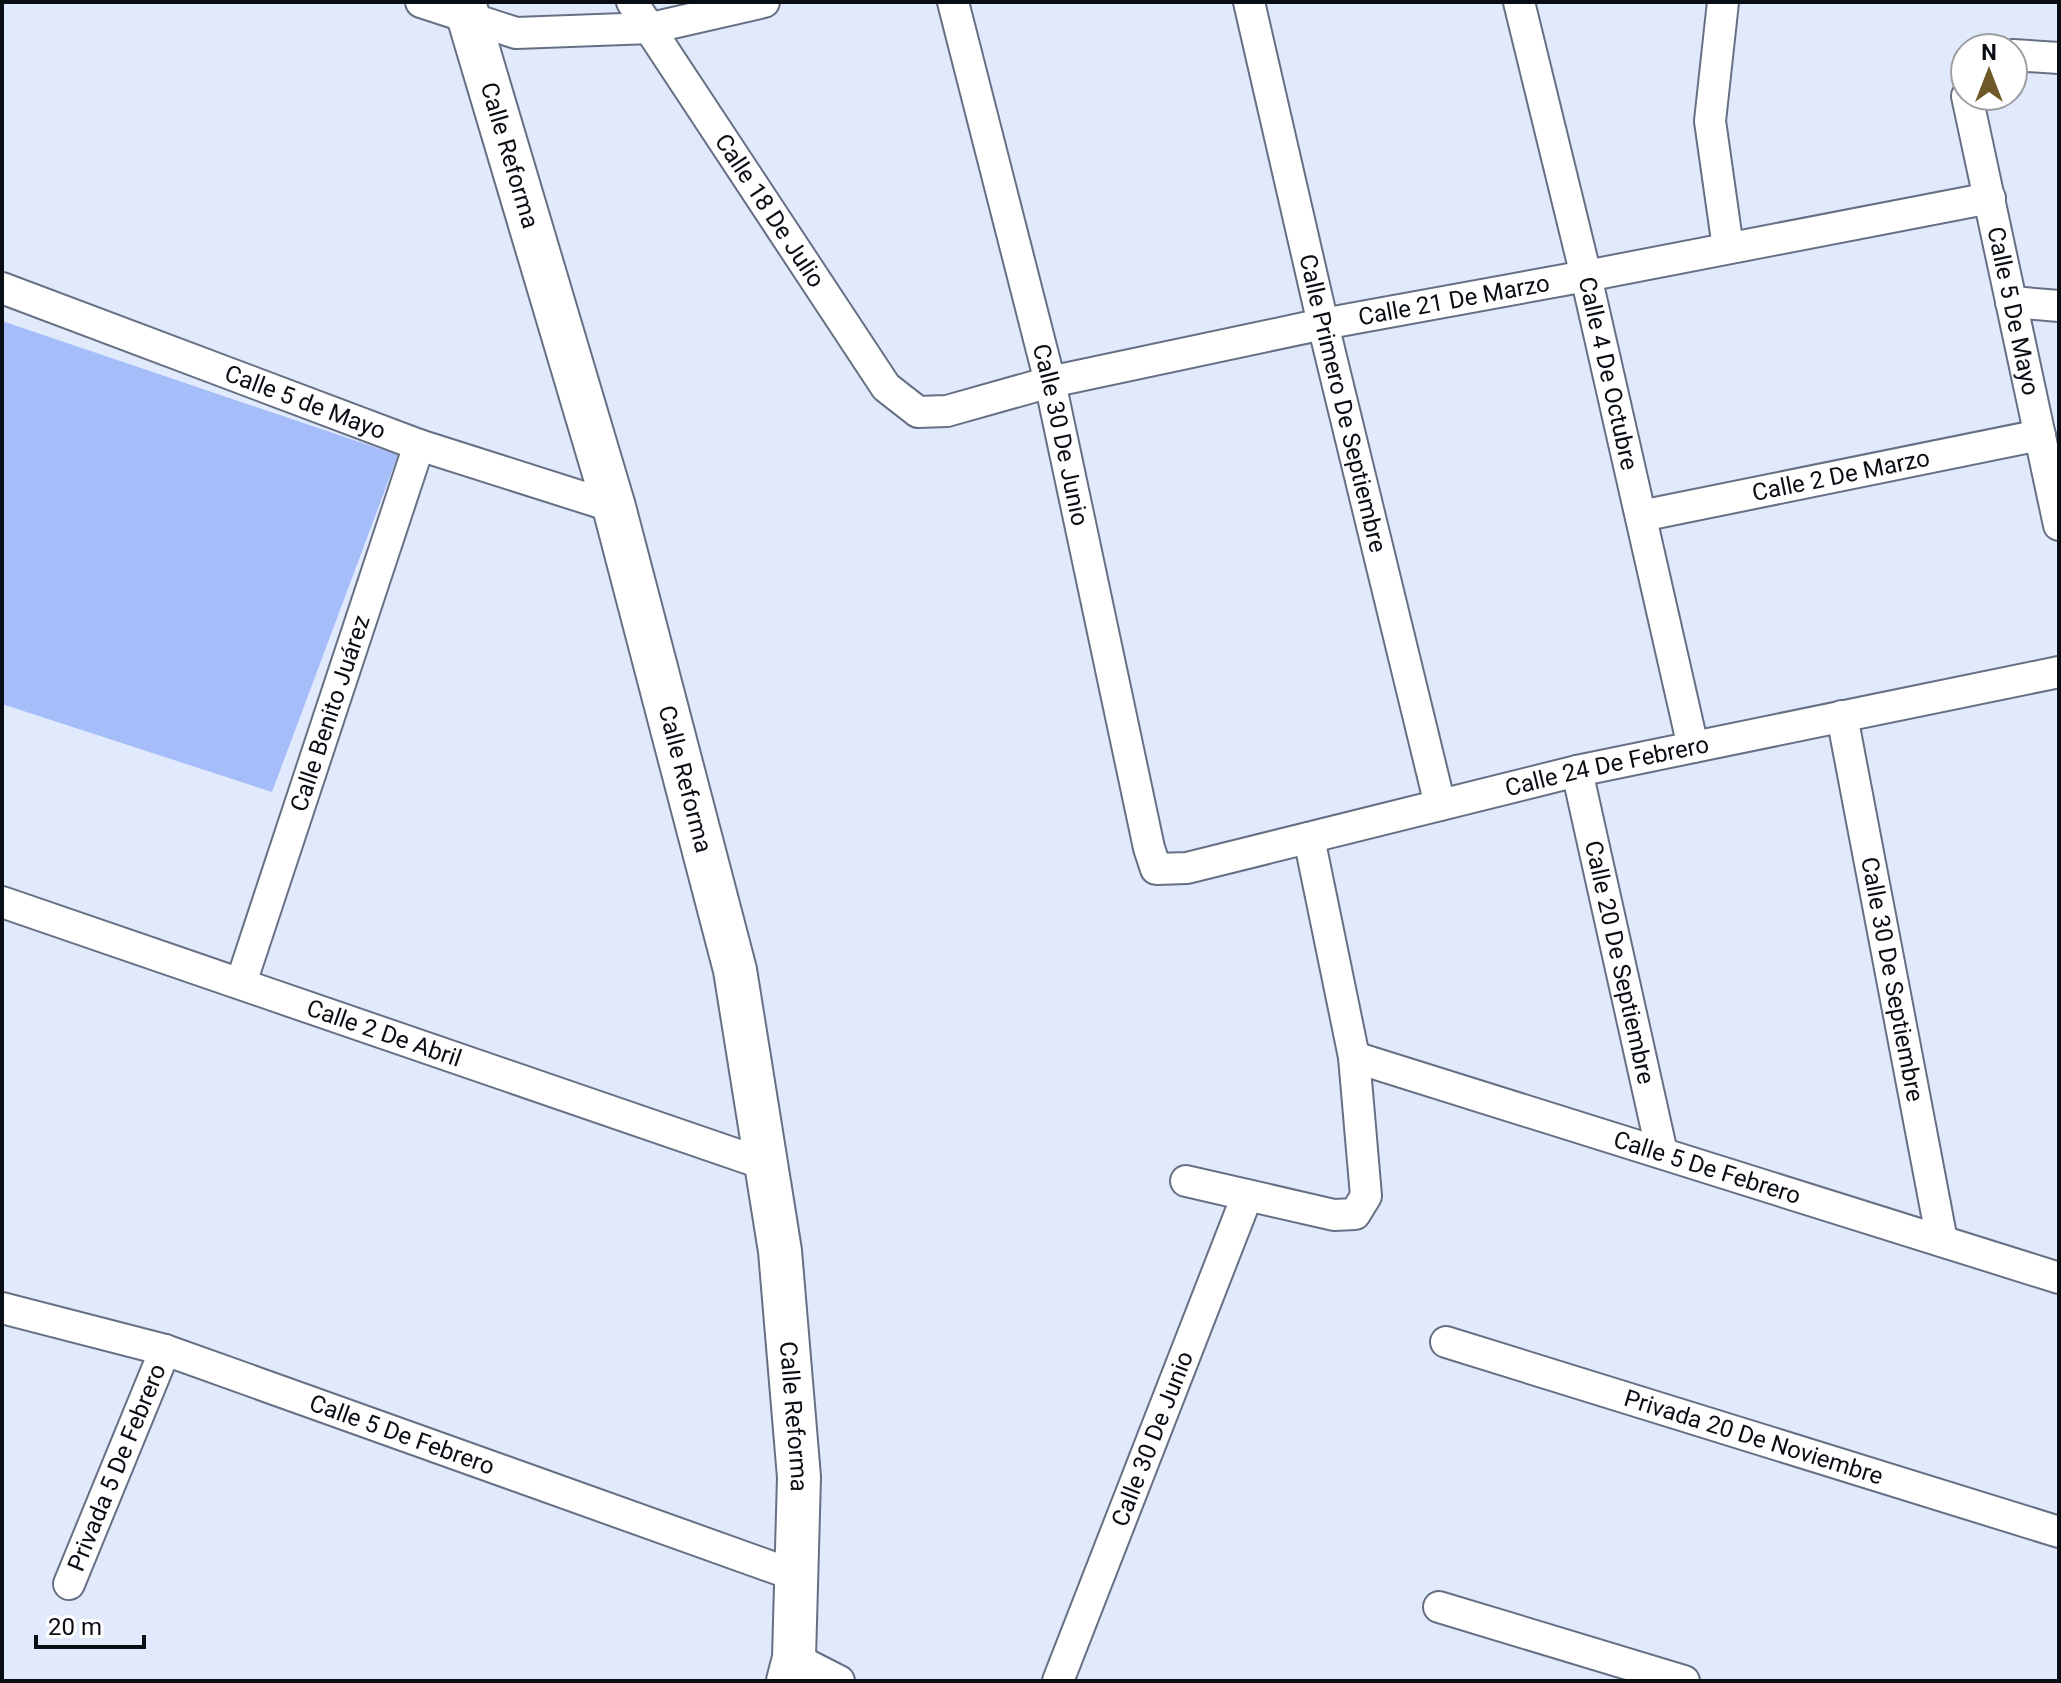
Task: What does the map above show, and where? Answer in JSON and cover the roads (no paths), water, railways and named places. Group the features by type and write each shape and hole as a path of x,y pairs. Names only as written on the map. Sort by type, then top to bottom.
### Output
{"main road":[{"name":"Calle Reforma","path":"466,10 614,507 735,970 780,1251 799,1477 791,1669"}],"street":[{"path":"421,2 466,10 516,33 651,28 764,2"},
{"name":"Calle 18 De Julio","path":"632,2 886,387 918,412"},
{"name":"Calle 30 De Junio","path":"953,2 1050,382 1145,833 1156,869"},
{"name":"Calle Primero De Septiembre","path":"1249,2 1323,324 1440,805"},
{"name":"Calle 4 De Octubre","path":"1519,2 1586,276 1693,747"},
{"path":"1723,2 1710,121 1728,248"},
{"path":"2029,56 2059,58"},
{"name":"Calle 5 De Mayo","path":"1971,112 2059,525"},
{"name":"Calle 21 De Marzo","path":"918,412 947,411 1050,382 1323,324 1990,198"},
{"name":"Calle 5 de Mayo","path":"2,288 419,445 614,507"},
{"path":"2011,302 2059,306"},
{"name":"Calle 2 De Marzo","path":"1641,516 2040,435"},
{"name":"Calle Benito Juárez","path":"241,983 419,445"},
{"name":"Calle 24 De Febrero","path":"1156,869 1187,868 1577,771 2059,672"},
{"name":"Calle 30 De Septiembre","path":"1842,716 1942,1241"},
{"name":"Calle 20 De Septiembre","path":"1577,771 1662,1153"},
{"path":"1186,1181 1334,1215 1355,1214 1366,1196 1354,1057 1309,838"},
{"name":"Calle 2 De Abril","path":"4,911 241,983 767,1165"},
{"name":"Calle 5 De Febrero","path":"1354,1057 2059,1278"},
{"name":"Calle 30 De Junio","path":"1058,1681 1247,1196"},
{"name":"Calle 5 De Febrero","path":"2,1308 165,1350 797,1576"},
{"name":"Privada 20 De Noviembre","path":"1446,1342 2059,1532"},
{"name":"Privada 5 De Febrero","path":"69,1584 165,1350"},
{"path":"1439,1607 1684,1681"},
{"path":"791,1669 839,1681"}]}
